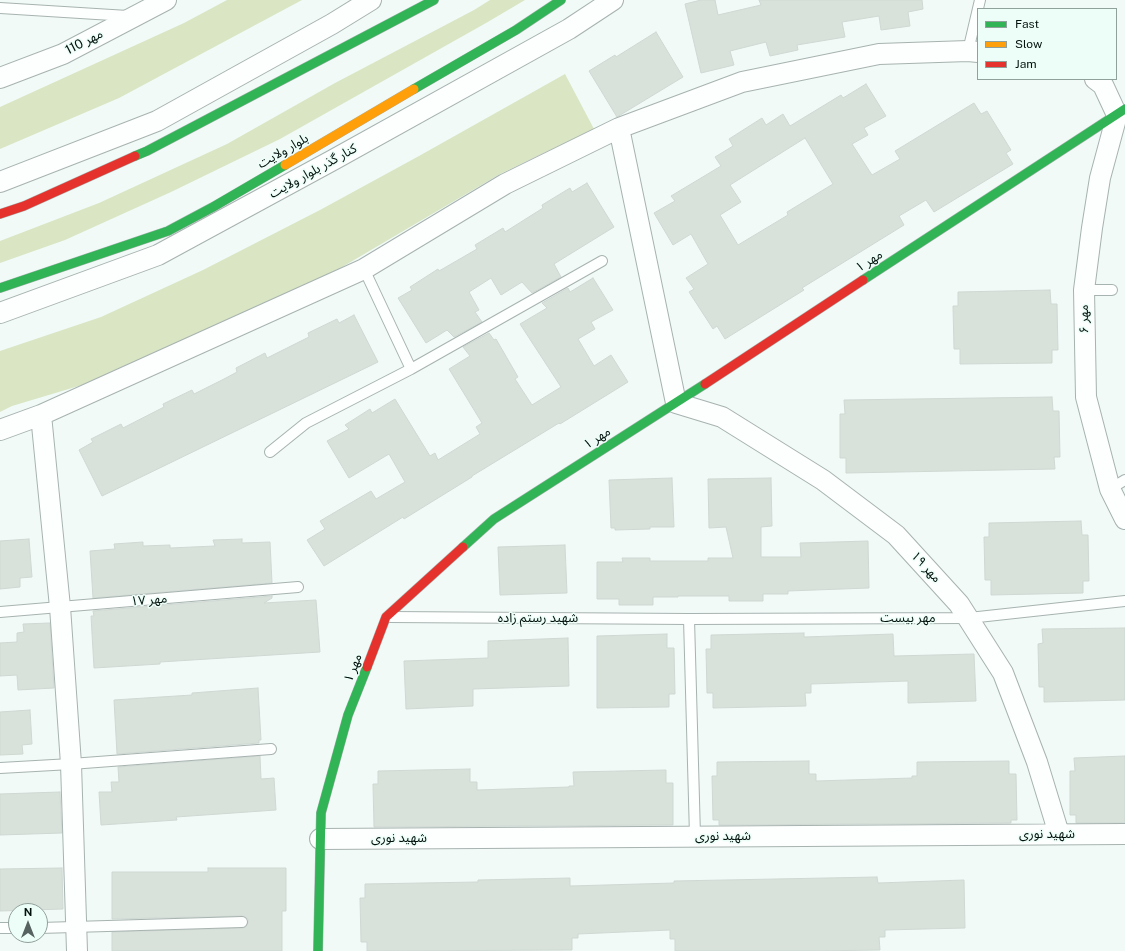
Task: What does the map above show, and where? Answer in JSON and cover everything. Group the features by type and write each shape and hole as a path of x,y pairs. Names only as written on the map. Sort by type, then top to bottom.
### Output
{"street":[{"name":"مهر 110","path":"0,78 63,54 166,0"},
{"path":"0,182 157,121 332,24 371,0"},
{"path":"0,214 24,206 147,151 434,0"},
{"name":"بلوار ولایت","path":"0,288 168,231 213,207 516,30 561,0"},
{"name":"کنار گذر بلوار ولایت","path":"0,313 158,255 555,37 614,0"},
{"path":"0,430 41,416 364,269 505,184 619,128 742,82 879,54 973,52"},
{"path":"1096,80 1103,85 1121,112"},
{"name":"مهر ۶","path":"1121,112 1100,178 1084,290 1086,397 1118,484 1125,519"},
{"name":"مهر ۱","path":"318,951 321,813 348,715 386,617 494,519 676,403 1121,112"},
{"path":"619,128 676,403"},
{"name":"مهر ۱۹","path":"676,403 722,416 823,480 896,535 959,604 1003,673 1037,762 1059,834"},
{"path":"41,416 60,607 71,764 77,951"},
{"name":"شهید نوری","path":"320,839 1125,834"}],"lane":[{"path":"0,8 133,17"},
{"path":"973,52 977,22"},
{"path":"270,452 306,423 411,369 602,261"},
{"path":"364,269 411,369"},
{"path":"1084,290 1112,290"},
{"name":"مهر ۱۷","path":"0,612 298,587"},
{"name":"مهر بیست","path":"689,618 969,618 1125,601"},
{"name":"شهید رستم زاده","path":"386,617 689,618"},
{"path":"689,618 695,836"},
{"path":"0,768 271,749"},
{"path":"48,928 242,922"}],"green space":[{"path":"227,0 302,0 119,98 0,149 0,107 184,23"},
{"path":"490,0 525,0 280,139 171,192 65,240 0,263 0,241 99,203 227,144 335,83 474,10"},
{"path":"565,74 594,129 500,174 332,273 102,379 12,406 0,412 0,351 101,317 203,270 320,210"}],"building":[{"path":"701,0 715,0 718,15 761,5 759,0 922,0 923,9 908,12 910,26 881,30 879,16 842,22 845,37 797,45 798,50 770,56 766,42 730,51 734,65 701,73 685,4"},
{"path":"656,32 683,77 617,117 589,71 615,55 616,57"},
{"path":"866,84 886,116 864,128 868,135 852,144 872,175 900,159 895,151 974,103 981,114 987,111 1011,150 1006,153 1013,164 934,212 926,200 899,216 904,225 802,288 804,290 725,339 717,326 713,329 689,292 694,289 686,278 708,264 691,234 673,245 654,213 675,201 671,196 721,166 715,157 733,146 729,139 762,118 766,125 783,114 790,126 841,95 843,98","holes":["805,138 833,184 787,212 788,215 738,245 720,215 741,202 730,185"]},
{"path":"587,183 614,227 554,264 561,277 532,293 522,282 501,295 491,278 469,292 479,310 475,312 482,322 454,337 447,330 426,343 398,298 412,290 410,287 438,269 439,271 477,249 475,245 503,228 505,232 543,208 542,205 570,188 572,192"},
{"path":"593,278 613,310 591,322 595,329 578,339 594,366 611,355 628,382 472,476 404,519 403,517 324,566 307,540 325,529 320,521 371,491 376,499 405,482 389,454 349,478 327,441 349,429 345,425 370,409 372,413 395,399 430,456 435,453 438,460 480,434 476,427 482,423 449,369 470,356 463,347 489,333 494,340 496,339 518,377 515,379 532,405 561,387 520,324 547,308 542,303 568,288 570,292"},
{"path":"1050,290 1051,304 1057,304 1058,350 1052,350 1052,363 960,364 960,349 954,349 953,306 958,306 958,292"},
{"path":"354,315 378,362 102,496 79,450 93,442 91,439 121,424 123,428 164,407 163,404 192,390 194,394 224,379 237,372 236,368 265,353 267,358 309,337 308,333 337,319 339,323"},
{"path":"1052,397 1053,411 1059,411 1060,457 1054,457 1055,469 846,473 846,458 840,458 840,414 845,414 844,400"},
{"path":"672,478 674,527 650,527 650,529 615,530 615,528 611,528 609,480"},
{"path":"771,478 772,526 761,527 761,557 801,557 800,543 868,541 869,588 788,591 788,594 763,594 763,601 729,601 729,596 678,596 653,597 653,605 619,605 619,599 597,599 597,562 623,562 622,558 650,558 650,561 708,561 708,558 733,558 726,527 709,528 708,479"},
{"path":"1081,521 1082,535 1088,535 1089,581 1083,581 1083,593 991,595 991,580 985,580 984,537 989,537 989,523"},
{"path":"29,539 32,577 20,578 20,587 0,589 0,541"},
{"path":"242,539 242,543 270,542 272,583 93,598 90,551 115,549 114,544 143,542 143,546 170,545 170,548 215,546 213,540"},
{"path":"565,545 567,593 500,595 498,547"},
{"path":"272,596 272,598 264,603 316,600 320,652 160,662 160,664 94,668 91,616 94,616 93,611"},
{"path":"50,623 54,688 18,690 17,675 0,676 0,643 17,642 17,633 24,632 23,624"},
{"path":"1125,628 1125,700 1044,702 1044,687 1039,687 1038,644 1043,643 1042,629"},
{"path":"804,633 804,637 893,634 894,656 974,654 976,701 908,703 908,681 811,684 811,693 805,693 806,706 713,708 713,693 707,693 706,649 711,649 711,635"},
{"path":"667,634 667,648 674,648 675,694 669,694 669,707 597,708 597,636"},
{"path":"568,638 569,686 473,689 473,706 406,709 404,661 488,658 488,641"},
{"path":"258,688 261,740 259,740 259,743 117,754 114,700 192,695 192,693"},
{"path":"30,710 32,744 22,745 23,754 0,755 0,712"},
{"path":"260,756 261,779 274,778 276,810 176,817 177,820 101,825 99,792 112,792 111,782 119,782 118,767"},
{"path":"1125,756 1125,823 1076,823 1076,815 1070,815 1070,771 1075,771 1074,758"},
{"path":"809,761 809,774 816,774 816,781 912,778 912,776 917,776 917,762 1009,761 1009,774 1016,774 1017,820 1011,820 1011,823 719,825 719,820 713,820 712,776 717,776 717,762"},
{"path":"470,769 470,782 477,782 477,790 569,787 574,786 573,772 666,770 666,783 673,783 673,825 374,827 373,784 378,784 378,771"},
{"path":"60,792 62,833 0,835 0,794"},
{"path":"62,868 63,909 48,909 48,903 8,903 8,911 0,911 0,869"},
{"path":"208,868 286,868 286,911 282,911 282,951 112,951 112,932 246,927 248,919 242,916 112,919 112,872 208,872"},
{"path":"877,877 878,883 964,880 965,928 885,930 885,937 879,937 880,950 675,951 675,939 670,939 670,930 578,934 578,938 572,938 572,950 367,951 367,942 361,942 360,898 365,898 365,884 478,882 478,880 570,878 570,886 674,883 674,881"}],"traffic: fast":[{"path":"135,156 434,0"},
{"path":"414,89 516,30 561,0"},
{"path":"863,280 1125,109"},
{"path":"0,288 168,231 213,207 285,165"},
{"path":"463,547 494,519 705,384"},
{"path":"318,951 321,813 348,715 367,667"}],"traffic: slow":[{"path":"285,165 414,89"}],"traffic: jam":[{"path":"0,214 24,206 135,156"},
{"path":"705,384 863,280"},
{"path":"367,667 386,617 463,547"}]}
